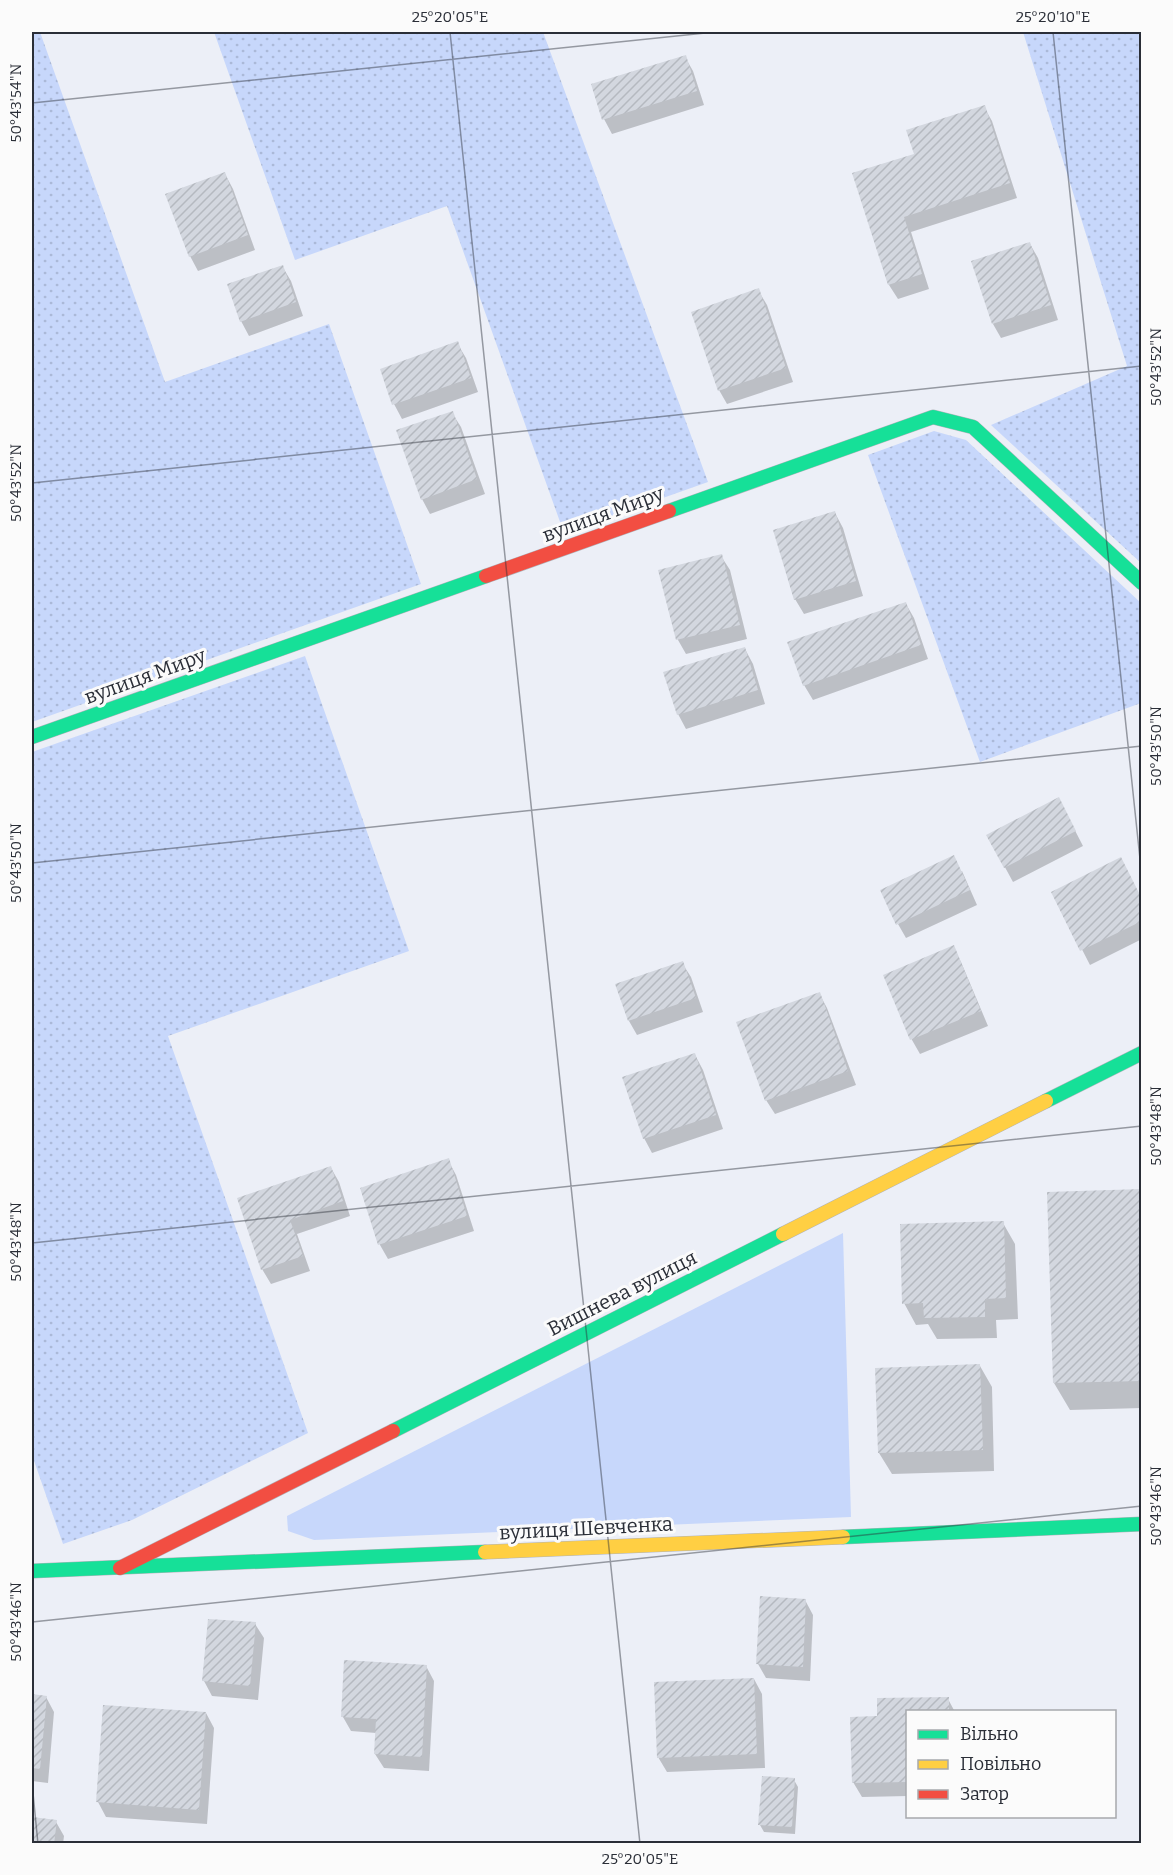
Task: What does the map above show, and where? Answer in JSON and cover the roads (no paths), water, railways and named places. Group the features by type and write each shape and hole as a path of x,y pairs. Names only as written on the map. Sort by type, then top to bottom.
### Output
{"street":[{"name":"вулиця Миру","path":"32,737 933,417 973,427 1142,583"},
{"name":"Вишнева вулиця","path":"120,1568 1142,1053"},
{"name":"вулиця Шевченка","path":"32,1571 1142,1524"}]}
